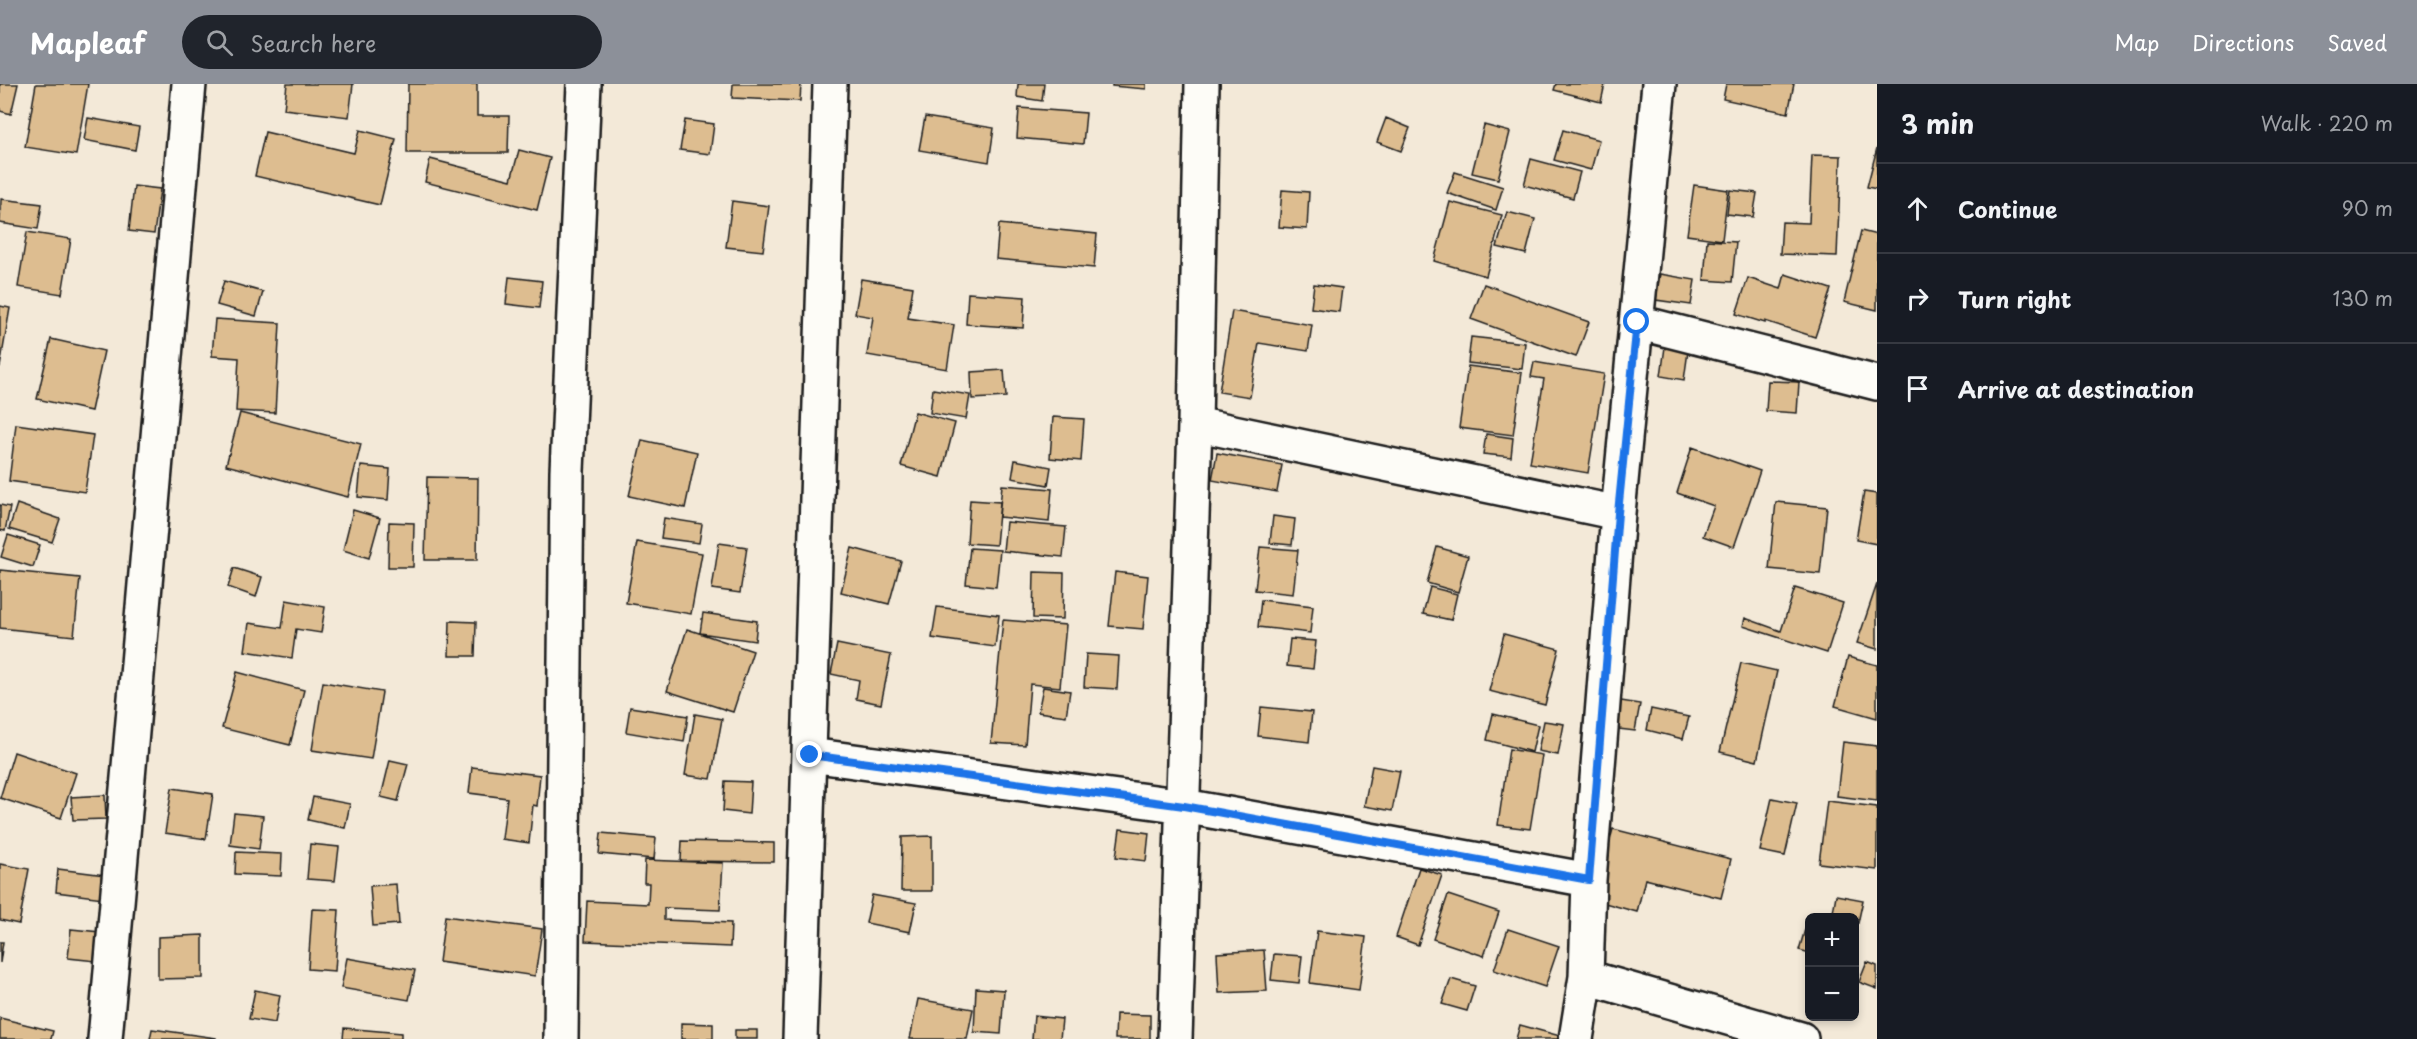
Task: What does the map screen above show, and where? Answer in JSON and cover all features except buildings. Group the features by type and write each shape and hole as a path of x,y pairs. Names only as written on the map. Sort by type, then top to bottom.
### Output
{"street":[{"path":"105,1039 189,84"},
{"path":"561,1039 567,471 584,84"},
{"path":"800,1039 830,84"},
{"path":"1175,1039 1195,424 1202,84"},
{"path":"1576,1039 1586,977 1589,880 1618,513 1659,84"},
{"path":"1637,322 1877,383"},
{"path":"1195,424 1618,513"},
{"path":"810,755 1184,806 1589,880"},
{"path":"1586,977 1801,1039"}],"route":[{"path":"810,755 1184,806 1589,880 1618,513 1637,322"}]}
